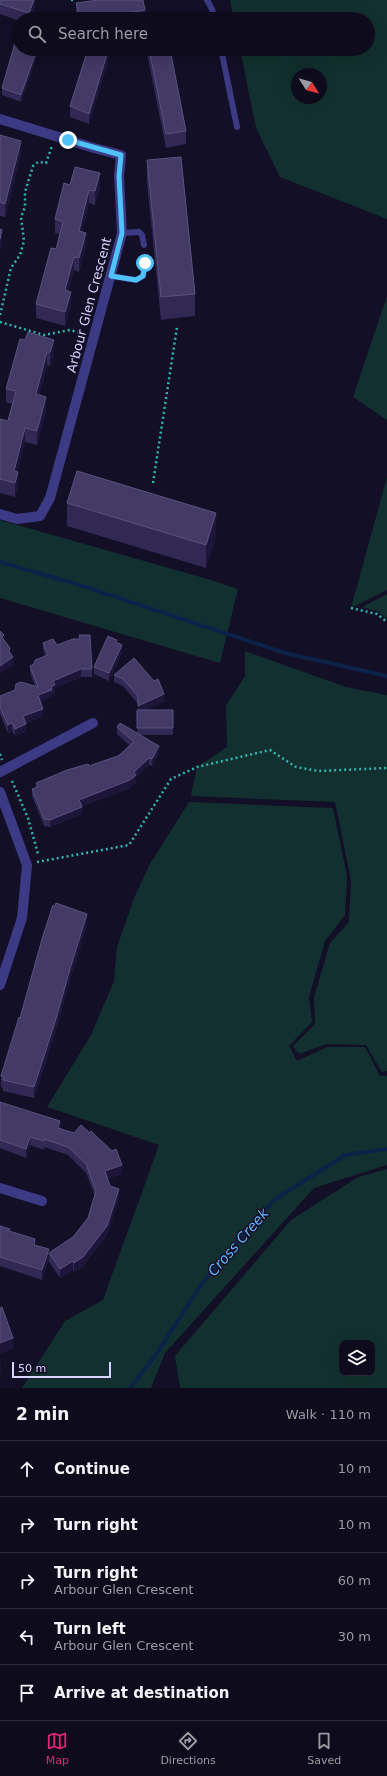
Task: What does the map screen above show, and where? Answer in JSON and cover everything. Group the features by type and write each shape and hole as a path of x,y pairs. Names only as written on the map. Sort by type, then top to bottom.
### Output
{"street":[{"name":"Arbour Glen Crescent","path":"0,119 121,155 119,176 122,233 50,498 40,516 17,519 0,514"},
{"path":"0,772 93,723"},
{"path":"0,792 27,865 22,918 0,985"},
{"path":"0,1188 42,1201"}],"lane":[{"path":"207,0 213,12"},
{"path":"222,56 237,127"},
{"path":"122,233 139,232 142,235 144,245"},
{"path":"111,276 136,280 143,276 145,263"}],"path":[{"path":"0,315 11,268 20,255 24,241 20,217 25,207 25,192 33,166 38,162 46,163 55,136"},
{"path":"0,322 44,335 70,330 94,337"},
{"path":"153,483 177,327"},
{"path":"352,608 377,614 387,622"},
{"path":"35,862 130,845 171,779 197,767 270,750 296,767 318,771 387,768"},
{"path":"12,780 28,818 38,854"}],"green space":[{"path":"230,0 387,0 387,219 280,177 256,128 241,56 375,56 375,12 233,12"},
{"path":"387,296 387,420 353,397"},
{"path":"387,477 387,590 351,608"},
{"path":"0,520 238,589 220,663 0,598"},
{"path":"387,594 387,619 377,611 362,607"},
{"path":"245,651 346,687 387,695 387,1071 382,1072 366,1045 327,1044 299,1054 293,1046 315,1024 314,997 330,943 349,922 351,880 335,802 191,796 197,767 227,747 226,706 245,676"},
{"path":"189,802 333,808 347,876 345,915 325,941 309,997 312,1022 289,1046 297,1061 327,1047 365,1047 380,1076 387,1076 387,1165 314,1188 165,1353 151,1388 22,1388 65,1321 103,1300 159,1145 47,1107 91,1035 114,981 117,947 134,898 150,864"},
{"path":"387,1169 387,1388 180,1388 175,1356 291,1220 358,1177"}],"building":[{"path":"0,0 34,0 29,12 0,4"},
{"path":"98,0 143,0 145,10 134,12 78,12 76,3"},
{"path":"12,53 12,56 35,56 21,95 2,88"},
{"path":"86,56 106,56 89,114 70,106"},
{"path":"150,56 171,56 186,131 166,134"},
{"path":"0,135 21,141 5,204 0,202"},
{"path":"181,157 195,294 161,297 147,160"},
{"path":"75,167 100,173 95,191 89,190 79,231 86,233 79,258 74,257 65,290 71,292 65,312 36,304 51,248 56,249 63,222 55,219 64,183 70,185"},
{"path":"28,332 54,340 50,352 47,352 36,394 46,397 37,431 25,428 14,471 18,472 15,483 0,479 0,419 8,421 16,391 6,389 20,339 25,340"},
{"path":"77,471 216,513 206,545 67,503"},
{"path":"0,631 4,635 2,637 10,648 9,651 13,657 0,666"},
{"path":"79,635 90,635 92,669 81,669 53,681 55,685 51,687 52,690 38,695 43,709 23,716 26,724 15,729 12,723 8,725 0,707 0,696 15,690 16,684 21,682 38,687 30,666 34,664 35,660 48,655 43,643 53,639 57,645 73,639 80,639"},
{"path":"108,636 117,640 116,642 122,645 109,673 94,667"},
{"path":"134,658 154,681 158,679 164,694 138,706 138,696 123,679 114,675"},
{"path":"137,710 173,710 173,728 137,728"},
{"path":"120,723 159,746 152,759 149,758 134,772 136,775 130,780 79,800 82,807 50,820 44,819 32,789 38,787 36,783 67,770 88,764 89,766 118,756 134,742 117,727"},
{"path":"56,903 87,914 34,1087 3,1080 4,1077 1,1076 19,1017 20,1018 42,939 53,905 55,906"},
{"path":"0,1102 60,1121 58,1128 74,1133 81,1125 90,1133 91,1131 112,1151 116,1149 122,1165 105,1171 110,1186 119,1189 107,1226 83,1257 60,1269 49,1253 73,1237 88,1218 96,1191 86,1164 68,1147 44,1139 44,1141 30,1137 26,1149 0,1140"},
{"path":"0,1226 10,1229 9,1231 35,1239 34,1245 49,1249 42,1270 0,1257"},
{"path":"2,1307 13,1338 0,1343 0,1308"}],"waterway":[{"path":"0,562 86,587 285,653 387,676"},
{"name":"Cross Creek","path":"130,1388 155,1356 203,1282 274,1200 345,1155 387,1149"}],"route":[{"path":"68,140 121,155 119,176 122,233 111,276 136,280 143,276 145,263"}]}
